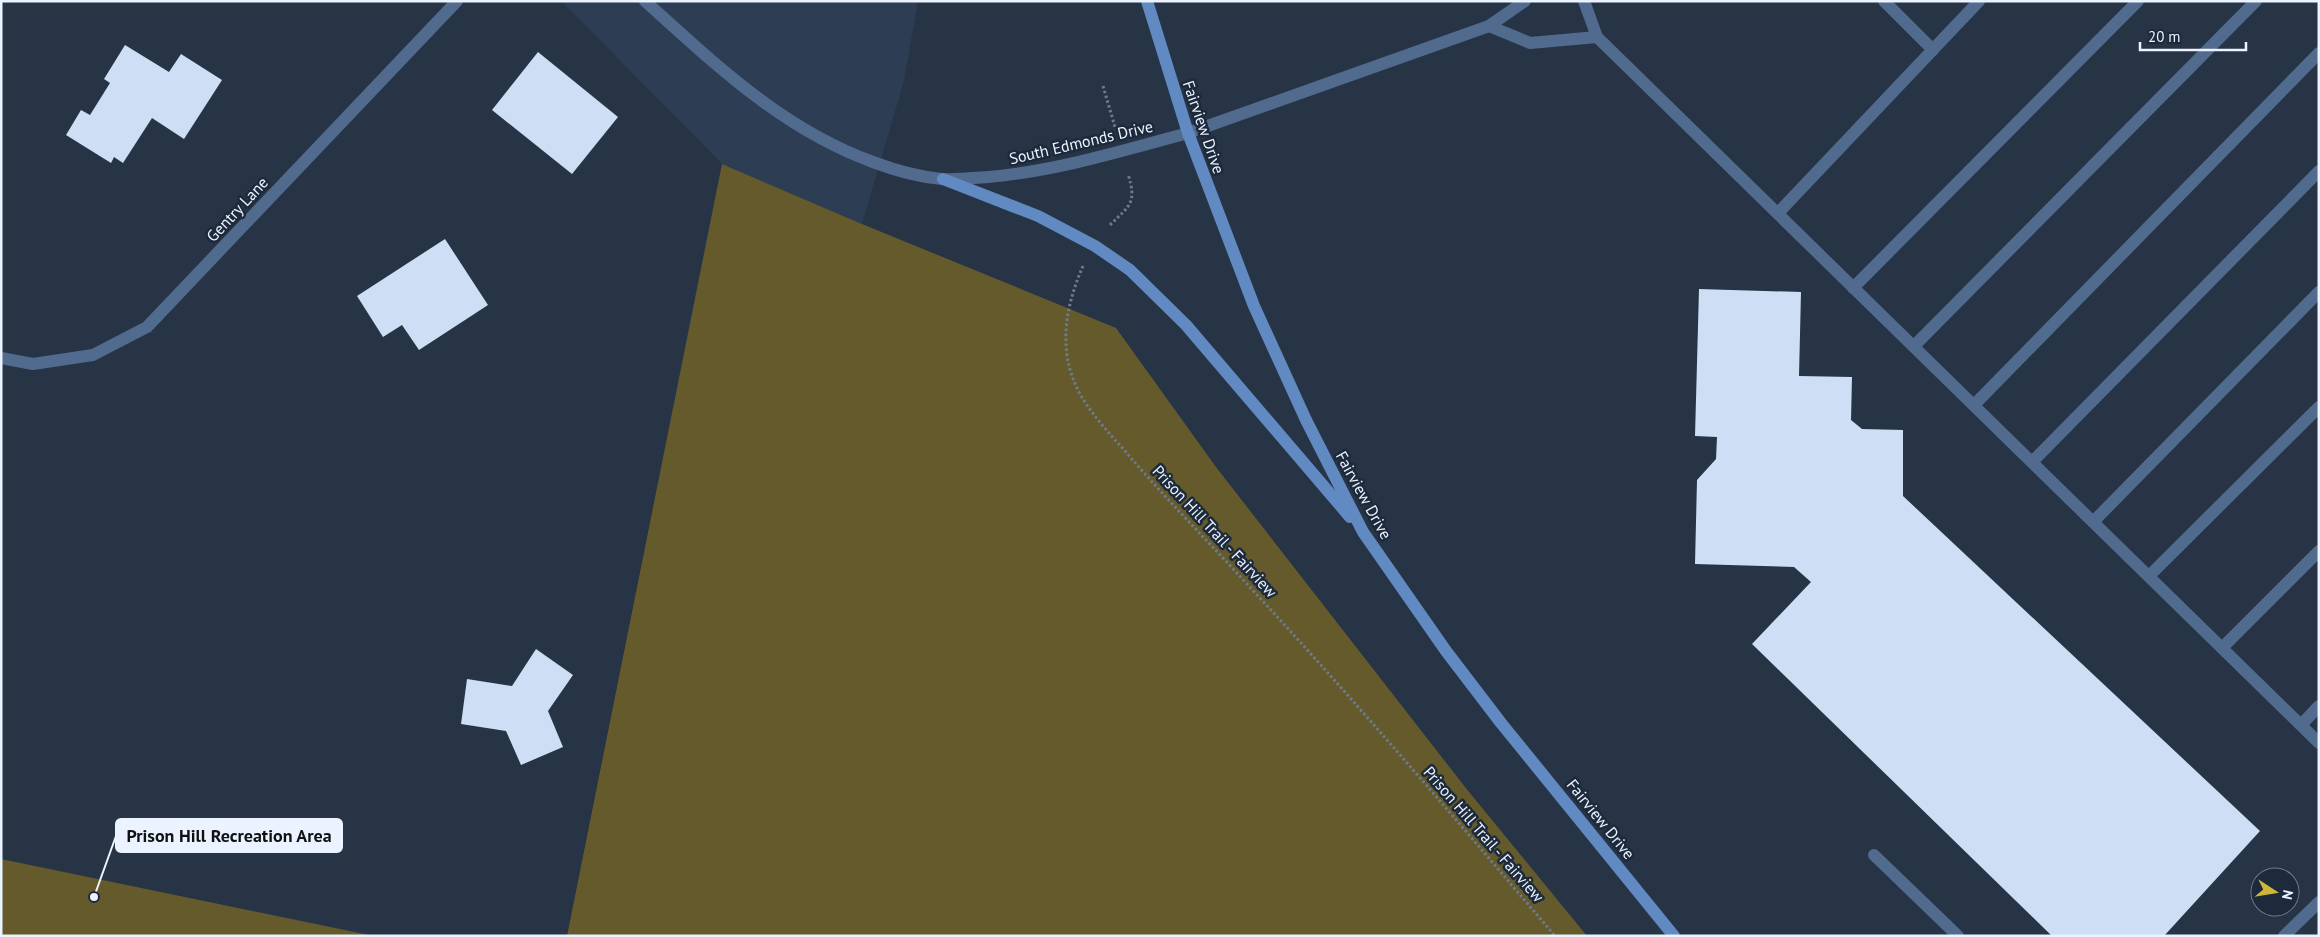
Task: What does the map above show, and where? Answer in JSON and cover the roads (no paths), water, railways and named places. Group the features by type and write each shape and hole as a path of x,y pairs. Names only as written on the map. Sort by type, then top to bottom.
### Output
{"main road":[{"name":"Fairview Drive","path":"1147,1 1188,133 1254,306 1306,420 1363,532 1446,650 1501,722 1674,936"},
{"path":"943,179 1038,216 1094,246 1130,270 1186,325 1363,532"}],"street":[{"name":"Gentry Lane","path":"1,358 32,364 94,355 147,327 457,1"},
{"name":"South Edmonds Drive","path":"645,1 737,83 788,120 832,146 856,156 900,170 943,179 1022,173 1122,152 1188,133 1489,26 1525,1"},
{"path":"1584,1 1597,37 2319,742"},
{"path":"1884,1 1933,50"},
{"path":"1778,213 1979,1"},
{"path":"1853,288 2138,1"},
{"path":"1914,346 2256,1"},
{"path":"1489,26 1530,43 1597,37"},
{"path":"1974,405 2319,53"},
{"path":"2032,462 2319,171"},
{"path":"2093,522 2319,292"},
{"path":"2149,576 2319,408"},
{"path":"2222,648 2319,551"},
{"path":"2301,725 2319,706"},
{"path":"1874,855 1958,936"},
{"path":"2284,936 2319,902"}],"place":[{"name":"Prison Hill Recreation Area","path":"94,897"}]}
